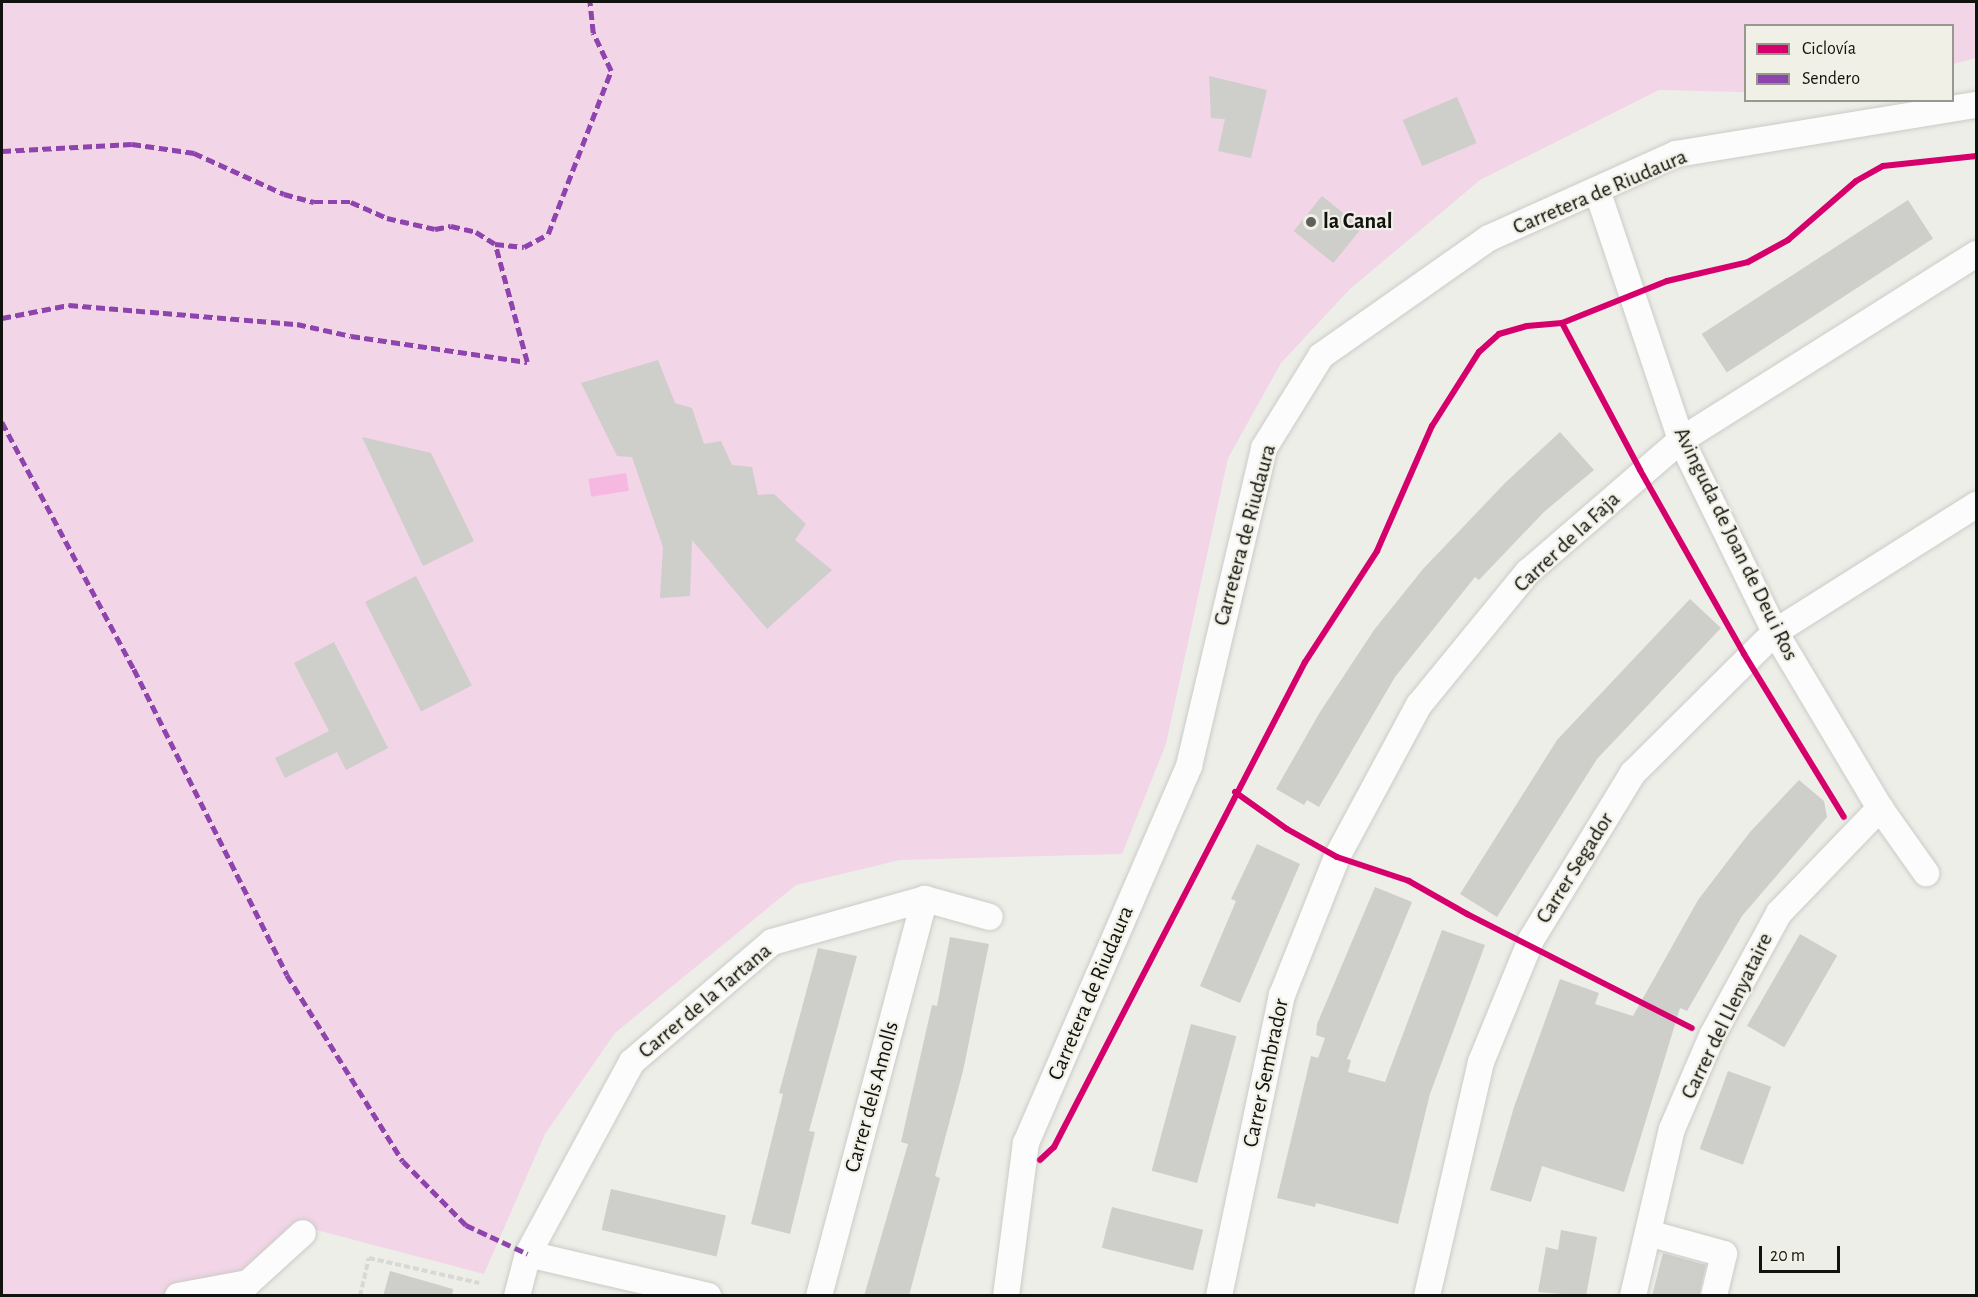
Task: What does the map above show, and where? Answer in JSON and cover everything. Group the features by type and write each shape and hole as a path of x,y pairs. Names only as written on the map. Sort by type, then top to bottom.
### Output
{"street":[{"name":"Carretera de Riudaura","path":"1006,1296 1026,1143 1189,766 1264,448 1321,356 1490,238 1676,154 1977,105"},
{"name":"Avinguda de Joan de Deu i Ros","path":"1597,190 1681,440 1775,632 1880,808 1926,873"},
{"name":"Carrer de la Faja","path":"1337,857 1419,705 1528,572 1681,440 1977,254"},
{"name":"Carrer Segador","path":"1427,1296 1481,1062 1531,940 1633,773 1775,632 1977,505"},
{"name":"Carrer del Llenyataire","path":"1633,1296 1672,1129 1718,1024 1779,913 1880,808"},
{"name":"Carrer Sembrador","path":"1219,1296 1282,995 1337,857"},
{"path":"926,899 990,917"},
{"name":"Carrer de la Tartana","path":"517,1296 528,1254 632,1062 772,942 926,899"},
{"name":"Carrer dels Amolls","path":"819,1296 926,899"},
{"path":"178,1296 248,1283 303,1233"},
{"path":"1648,1233 1724,1254 1714,1296"},
{"path":"528,1254 708,1296"}],"path":[{"path":"360,1296 369,1258 479,1283"}],"shaded area":[{"path":"2,2 1976,2 1976,58 1954,64 1954,24 1744,24 1744,92 1659,90 1480,180 1350,289 1281,363 1228,458 1166,744 1122,854 900,860 796,885 615,1033 545,1134 484,1274 305,1227 236,1287 197,1296 2,1295"},
{"path":"626,473 629,491 591,497 588,479"}],"building":[{"path":"1209,76 1267,90 1251,158 1218,151 1225,119 1211,118"},
{"path":"1457,97 1477,143 1422,166 1403,120"},
{"path":"1322,196 1362,228 1333,263 1294,231"},
{"path":"1908,200 1933,239 1727,373 1702,334"},
{"path":"658,360 675,403 692,408 704,444 721,441 732,465 752,467 758,495 774,494 806,524 795,540 832,570 767,629 692,540 690,596 660,598 663,547 632,457 617,456 581,383"},
{"path":"1560,432 1594,470 1544,512 1479,580 1475,577 1395,677 1319,807 1307,800 1304,805 1276,789 1320,712 1374,630 1423,569 1506,482"},
{"path":"362,437 431,453 474,541 423,566"},
{"path":"416,576 472,686 421,711 365,602"},
{"path":"1690,599 1721,628 1597,759 1497,917 1460,894 1557,740"},
{"path":"334,642 388,748 346,770 337,752 285,778 275,758 329,731 294,663"},
{"path":"1799,780 1824,801 1827,817 1742,916 1687,1011 1680,1008 1624,1192 1542,1166 1531,1202 1490,1190 1514,1107 1560,979 1599,993 1595,1004 1633,1016 1698,900 1750,832"},
{"path":"1257,844 1300,864 1240,1003 1200,986 1236,901 1231,899"},
{"path":"1375,887 1412,902 1347,1059 1351,1060 1348,1072 1385,1082 1442,930 1485,945 1430,1094 1398,1224 1316,1203 1315,1207 1277,1198 1311,1056 1318,1058 1325,1038 1316,1035 1317,1024"},
{"path":"1800,934 1837,955 1784,1047 1747,1026"},
{"path":"950,937 989,944 963,1071 935,1176 940,1178 909,1296 864,1296 908,1144 901,1142 932,1005 937,1006"},
{"path":"818,948 857,956 809,1131 815,1132 790,1234 751,1224 783,1094 779,1093"},
{"path":"1191,1024 1236,1036 1197,1183 1152,1171"},
{"path":"1728,1071 1771,1087 1743,1165 1700,1149"},
{"path":"611,1189 726,1216 717,1256 602,1230"},
{"path":"1112,1207 1203,1230 1193,1270 1102,1248"},
{"path":"1561,1230 1597,1237 1586,1296 1538,1292 1546,1247 1558,1250"},
{"path":"1663,1253 1706,1265 1699,1296 1652,1296"},
{"path":"390,1271 453,1289 452,1296 383,1296"}],"marked path":[{"path":"2,151 132,144 194,153 284,194 314,202 351,202 387,218 435,229 451,226 476,232 495,244 524,247 548,234 611,71 593,33 590,2"},
{"path":"2,318 69,305 297,324 351,336 527,362 495,244"},
{"path":"2,422 134,669 287,975 403,1161 466,1225 528,1254"}],"cycle path":[{"path":"1040,1160 1054,1147 1305,662 1377,551 1432,426 1479,352 1499,334 1527,326 1562,323 1667,281 1748,262 1788,240 1856,181 1883,166 1976,156"},
{"path":"1562,323 1640,470 1744,654 1844,817"},
{"path":"1235,792 1287,829 1337,857 1409,881 1467,914 1692,1028"}],"place":[{"name":"la Canal","path":"1311,222"}]}
